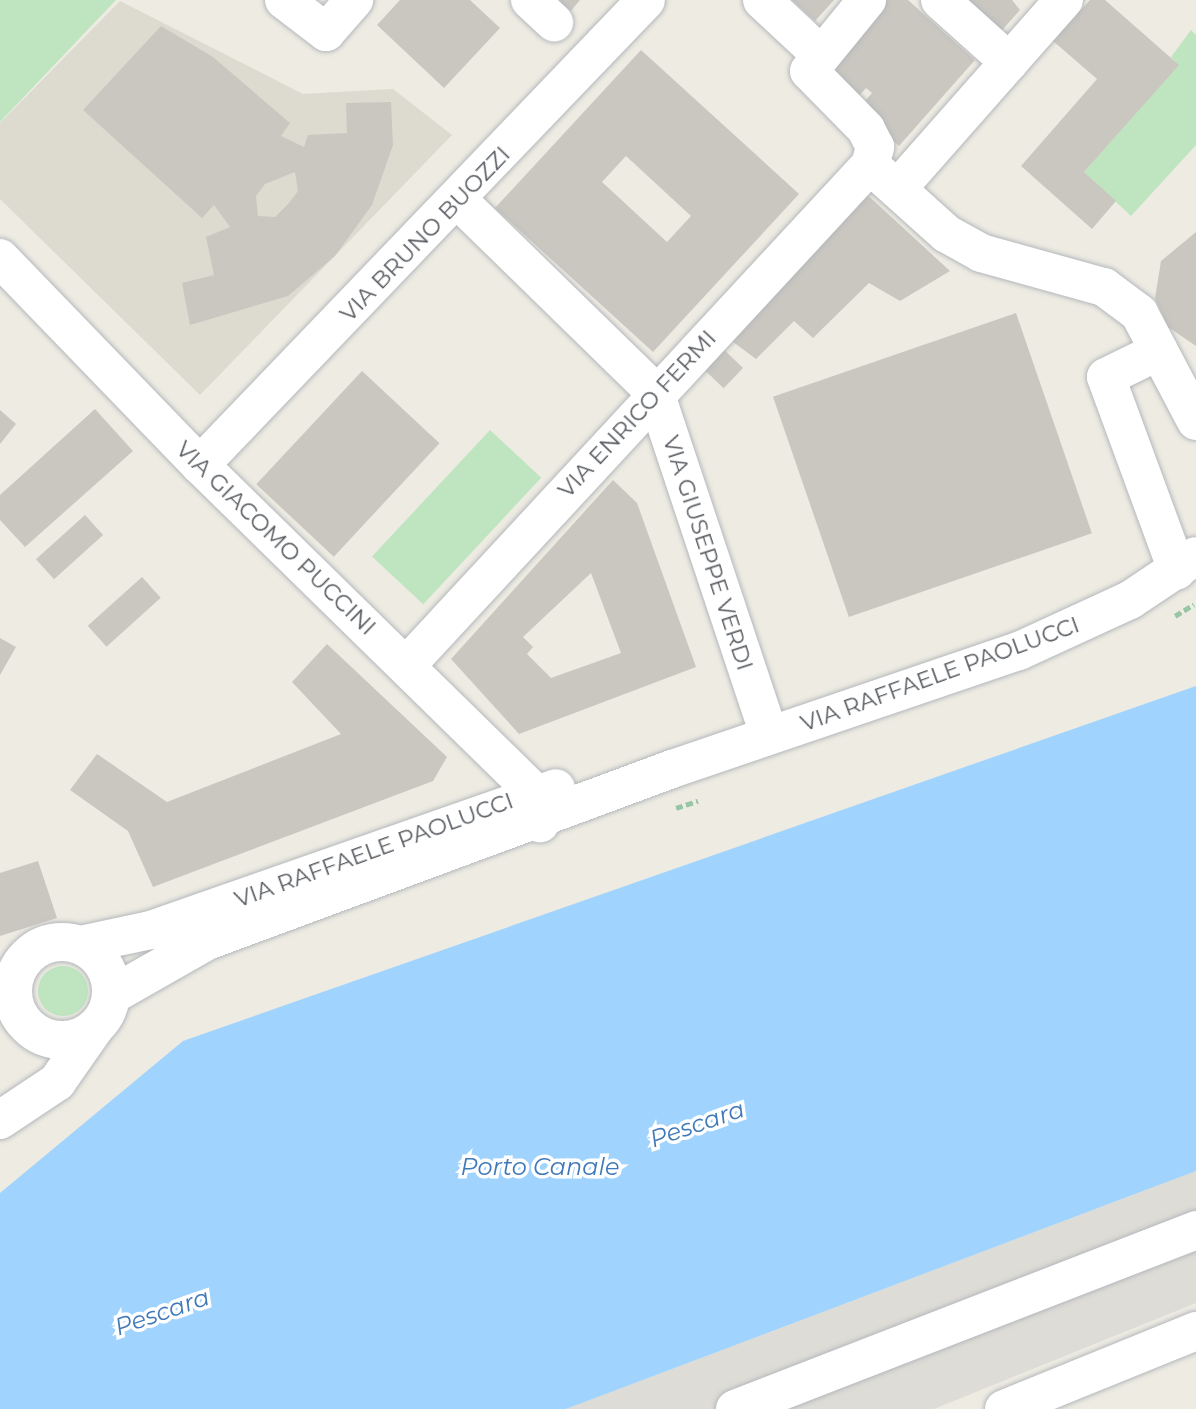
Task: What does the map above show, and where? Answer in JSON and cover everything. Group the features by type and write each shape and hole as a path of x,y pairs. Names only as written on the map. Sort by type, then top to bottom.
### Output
{"street":[{"path":"284,0 326,32 354,0"},
{"name":"VIA BRUNO BUOZZI","path":"200,465 459,201 646,0"},
{"path":"762,0 820,54"},
{"path":"867,0 820,54 811,77 866,129 875,147 884,177 947,234 981,253 1104,287 1139,313 1196,420"},
{"path":"940,0 1009,62"},
{"path":"884,177 1009,62 1064,0"},
{"name":"VIA ENRICO FERMI","path":"406,666 655,392 884,177"},
{"name":"VIA GIUSEPPE VERDI","path":"459,201 655,392 769,735"},
{"name":"VIA GIACOMO PUCCINI","path":"0,258 200,465 406,666 537,807"},
{"path":"1159,351 1106,377 1186,563"},
{"name":"VIA RAFFAELE PAOLUCCI","path":"80,945 151,930 537,807 672,769 1019,651 1121,605 1186,563"},
{"name":"VIA RAFFAELE PAOLUCCI","path":"112,995 182,951 537,807"},
{"path":"0,1106 32,1069 38,1050 21,1027 9,975 44,945 80,945 104,964 112,995 94,1029 57,1082 0,1120"},
{"path":"21,1027 64,1040 94,1029"},
{"path":"735,1409 1196,1230"},
{"path":"1004,1409 1196,1331"}],"shaded area":[{"path":"120,1 303,94 393,89 452,135 200,395 0,199 0,123"},
{"path":"1196,1171 1196,1303 934,1409 566,1409"}],"green space":[{"path":"0,0 116,0 0,122"},
{"path":"1191,30 1196,35 1196,145 1131,216 1084,172 1178,65 1171,57"},
{"path":"490,430 541,478 423,604 372,557"},
{"path":"63,966 81,973 88,991 81,1009 63,1016 45,1009 38,991 45,973"}],"water":[{"name":"Porto Canale","path":"1196,686 1196,1171 566,1409 0,1409 0,1193 183,1041"}],"building":[{"path":"400,0 470,0 500,28 444,88 377,25"},
{"path":"541,0 580,0 564,19"},
{"path":"792,0 834,0 815,21"},
{"path":"885,0 908,0 975,60 899,146 858,109 872,93 866,88 853,103 819,74"},
{"path":"953,0 1012,0 1020,10 996,37"},
{"path":"1090,0 1105,0 1179,65 1084,172 1116,201 1092,229 1021,166 1097,79 1053,41"},
{"path":"161,26 213,57 290,123 281,136 304,147 308,135 347,133 346,103 391,102 393,145 372,205 335,256 288,296 190,325 182,283 214,275 206,237 230,227 214,205 202,218 83,110","holes":["295,172 298,191 275,217 258,216 256,196 265,184"]},
{"path":"641,50 799,194 653,352 495,208","holes":["626,156 691,216 667,242 602,182"]},
{"path":"861,189 950,271 900,301 869,283 813,338 794,321 756,359 721,333"},
{"path":"1196,232 1196,346 1168,327 1155,298 1161,261"},
{"path":"1016,313 1092,533 849,617 773,397"},
{"path":"715,341 743,368 724,388 696,361"},
{"path":"362,371 440,443 334,557 256,484"},
{"path":"95,409 133,451 25,547 0,520 0,495"},
{"path":"0,410 16,424 0,444"},
{"path":"613,480 637,503 696,667 519,734 451,659","holes":["591,573 621,653 551,678 527,654 533,647 523,637"]},
{"path":"85,515 103,535 54,579 36,559"},
{"path":"142,577 161,598 106,647 88,626"},
{"path":"0,638 16,647 0,675"},
{"path":"327,644 447,757 433,781 153,887 128,831 70,790 97,754 167,802 341,734 292,682"},
{"path":"38,861 57,918 0,936 0,873"}],"water label":[{"name":"Pescara","path":"697,1124"},
{"name":"Pescara","path":"162,1312"}]}
